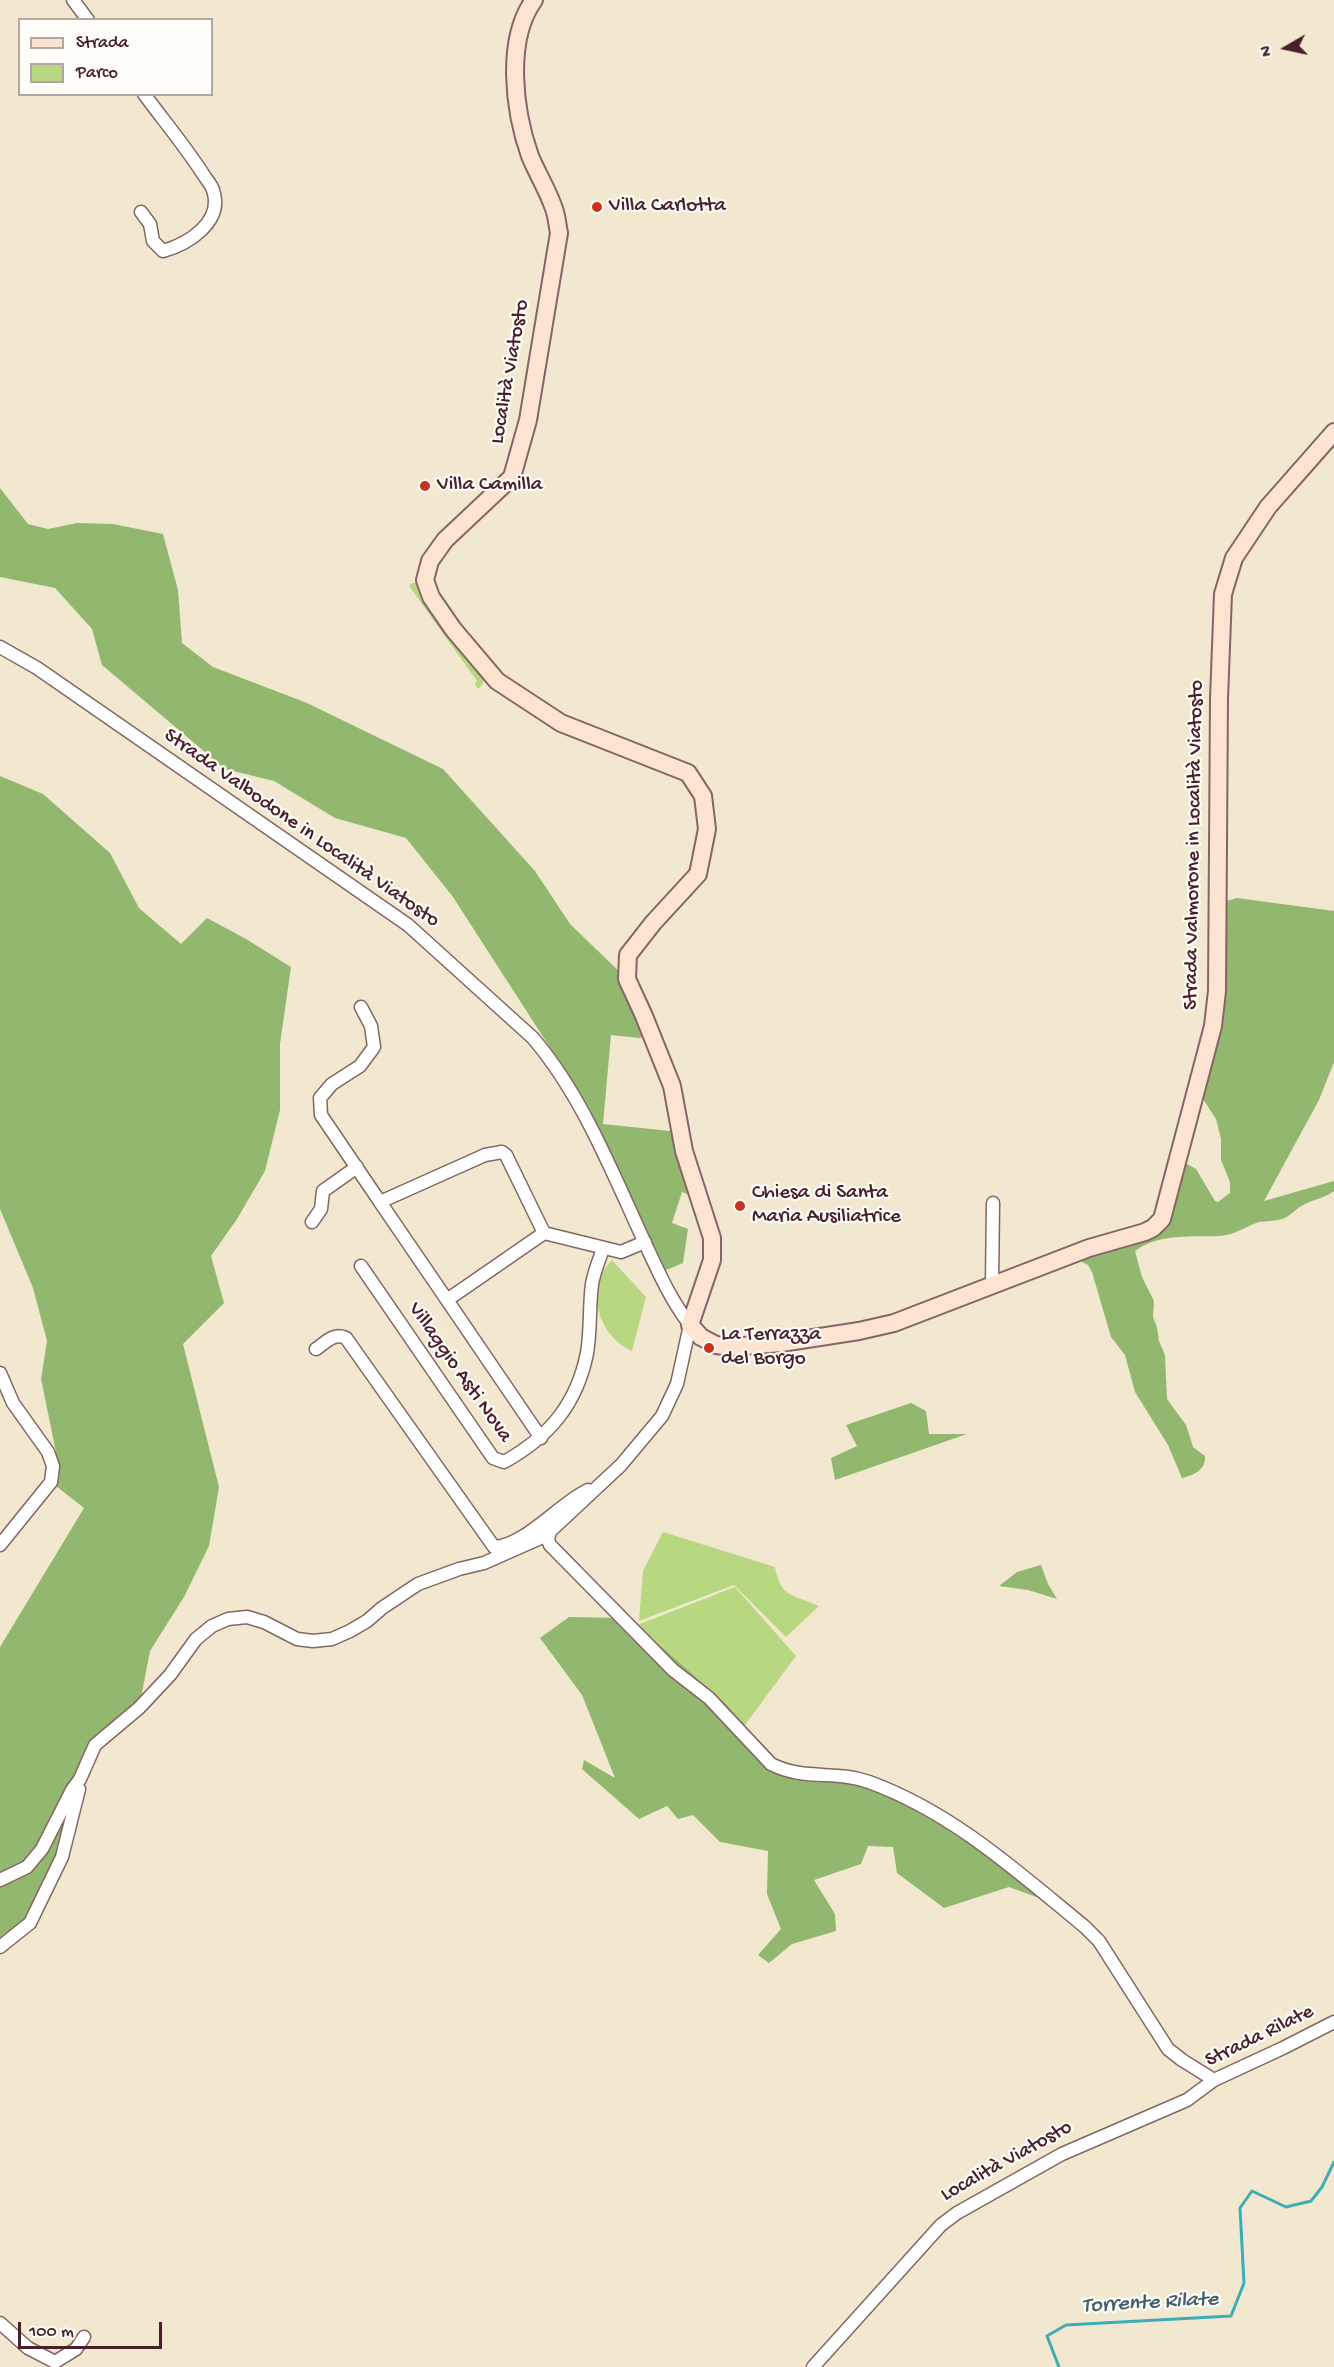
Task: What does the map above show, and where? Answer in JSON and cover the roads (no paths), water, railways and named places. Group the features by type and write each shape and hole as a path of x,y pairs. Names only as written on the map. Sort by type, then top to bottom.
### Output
{"street":[{"path":"73,0 86,18"},
{"name":"Località Viatosto","path":"534,0 525,13 520,30 515,86 530,155 555,209 559,233 528,420 512,477 445,540 430,561 425,580 431,597 453,629 496,681 561,723 688,773 703,796 707,829 698,874 653,923 628,955 627,979 672,1086 684,1151 712,1238 712,1260 690,1325"},
{"path":"141,212 150,225 153,241 163,251 179,246 203,230 211,216 214,203 213,190 196,163 146,96"},
{"name":"Strada Valmorone in Località Viatosto","path":"690,1325 701,1336 716,1345 731,1347 781,1343 859,1331 894,1323 1089,1248 1145,1232 1162,1219 1213,1026 1216,992 1219,699 1223,594 1234,558 1268,507 1334,432"},
{"name":"Strada Valbodone in Località Viatosto","path":"0,647 37,668 408,925 533,1038 561,1076 590,1127 668,1293 690,1325"},
{"name":"Villaggio Asti Nova","path":"361,1006 371,1026 374,1047 360,1066 332,1084 320,1098 321,1115 541,1438"},
{"path":"380,1202 486,1155 502,1152 506,1155 544,1233 621,1252 645,1242"},
{"path":"312,1222 321,1209 323,1191 357,1167"},
{"path":"992,1284 993,1203"},
{"name":"Villaggio Asti Nova","path":"447,1300 544,1233"},
{"name":"Villaggio Asti Nova","path":"360,1266 493,1458 504,1462 541,1438 562,1414 576,1389 587,1353 592,1283 603,1249"},
{"path":"0,1880 27,1867 42,1849 80,1779 95,1745 139,1708 170,1675 196,1639 212,1626 228,1618 247,1617 264,1622 297,1639 313,1641 332,1639 367,1621 418,1584 508,1554 545,1536 637,1448 669,1404 690,1325"},
{"path":"316,1349 332,1337 338,1335 346,1338 494,1547 542,1524 579,1495 598,1487"},
{"path":"0,1372 13,1403 48,1452 53,1466 51,1482 0,1545"},
{"path":"551,1530 548,1540 550,1545 673,1670 710,1698 771,1764 791,1773 867,1781 917,1804 966,1832 1085,1927 1099,1941 1168,2049 1214,2079"},
{"path":"0,1947 30,1923 62,1857 80,1779"},
{"name":"Strada Rilate","path":"1203,2088 1214,2079 1334,2022"},
{"name":"Località Viatosto","path":"813,2367 934,2233 957,2213 1062,2154 1187,2100 1203,2088"},
{"path":"0,2323 28,2348 55,2362 76,2349 84,2337"}],"waterway":[{"name":"Torrente Rilate","path":"1059,2367 1047,2336 1066,2325 1231,2316 1244,2283 1240,2208 1252,2191 1286,2207 1311,2201 1322,2187 1334,2162"}],"place":[{"name":"Villa Carlotta","path":"597,207"},
{"name":"Villa Camilla","path":"425,486"},
{"name":"Chiesa di Santa Maria Ausiliatrice","path":"740,1206"},
{"name":"La Terrazza del Borgo","path":"709,1348"}]}
